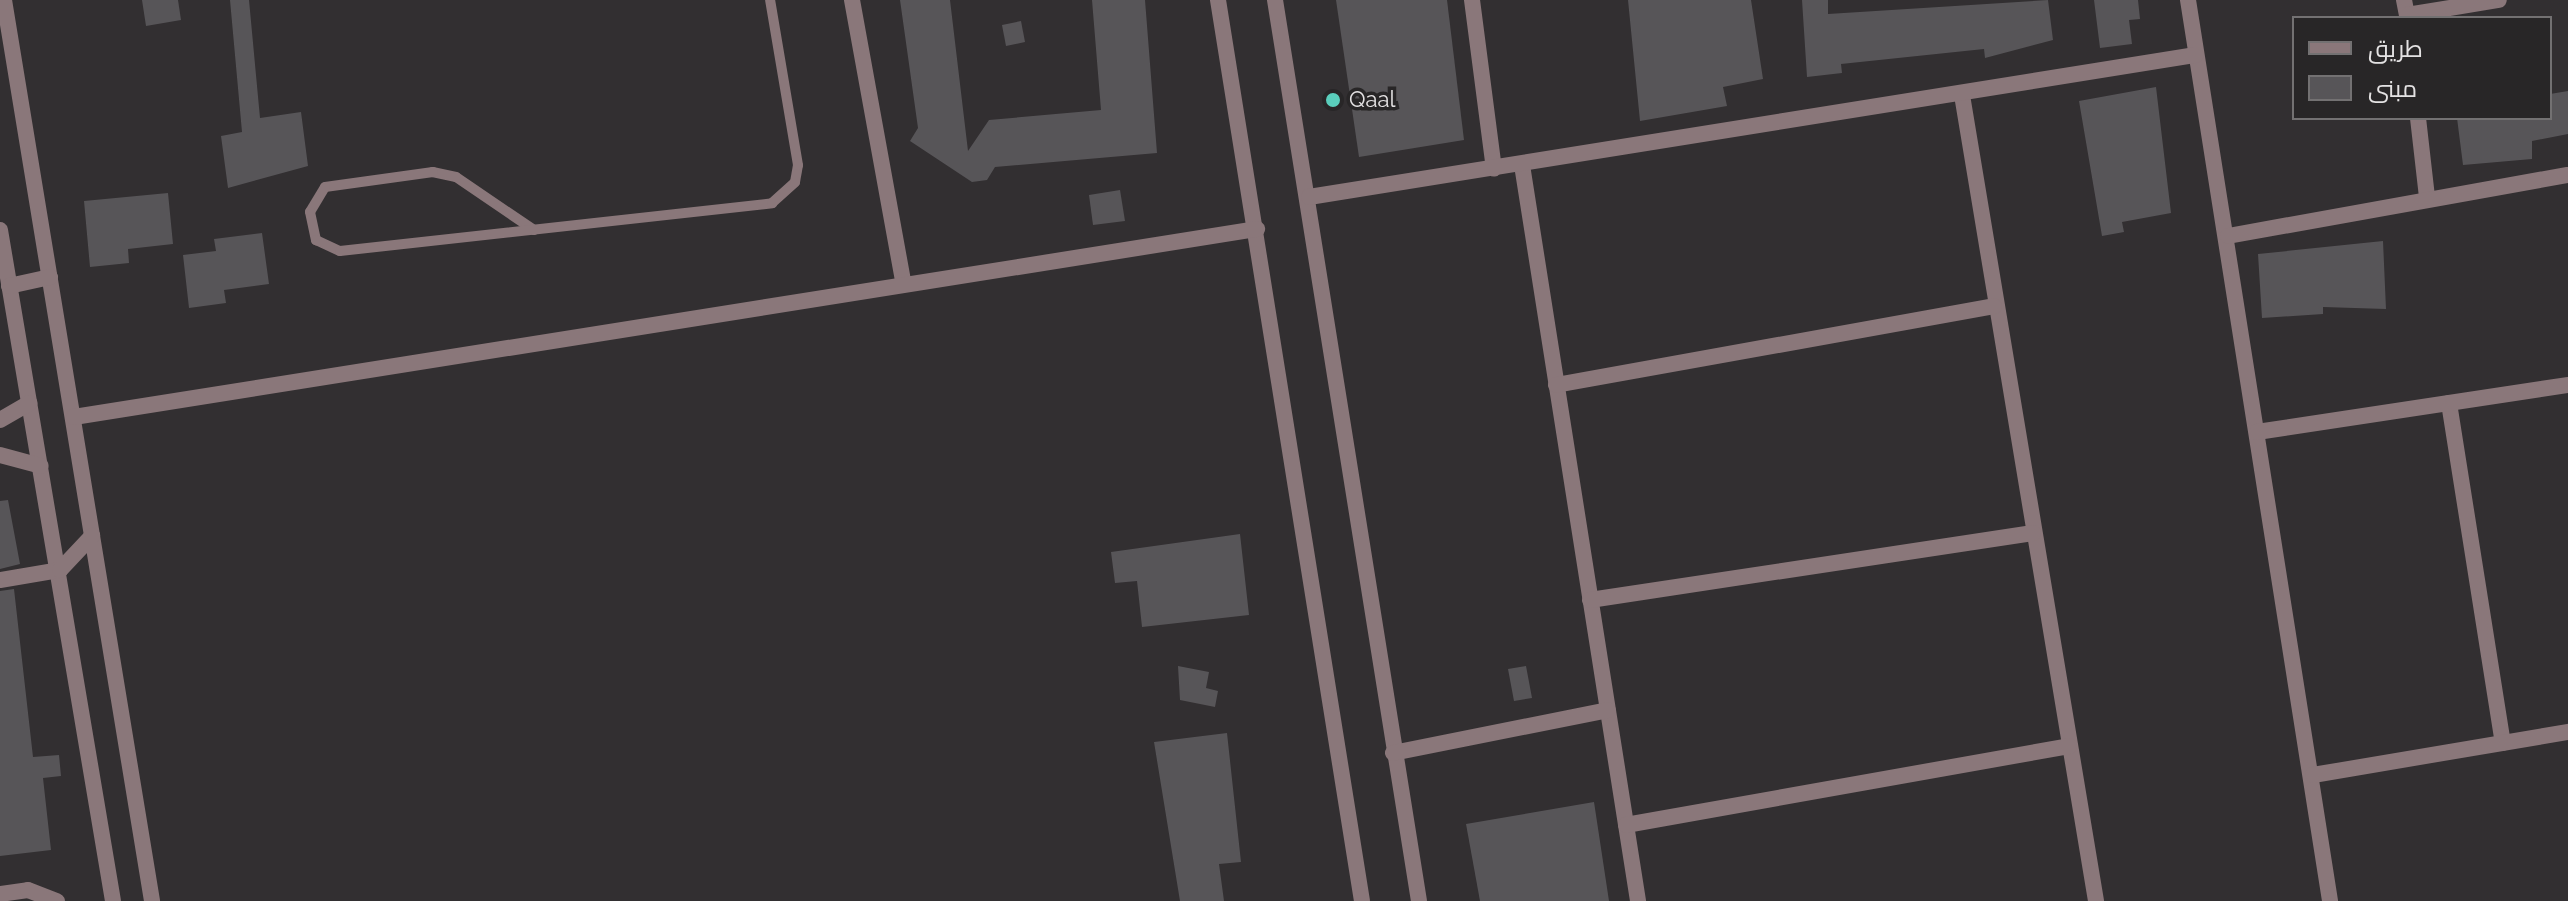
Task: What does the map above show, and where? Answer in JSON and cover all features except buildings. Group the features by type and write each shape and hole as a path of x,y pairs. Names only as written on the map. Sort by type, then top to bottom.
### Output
{"street":[{"path":"4,0 152,901"},
{"path":"852,0 903,280"},
{"path":"1218,0 1362,901"},
{"path":"1275,0 1309,197 1393,753 1419,901"},
{"path":"1472,0 1494,169"},
{"path":"2188,0 2313,775 2330,901"},
{"path":"2406,11 2499,0"},
{"path":"1309,197 1962,95 2196,55"},
{"path":"1962,95 1994,306 2096,901"},
{"path":"2418,120 2427,197"},
{"path":"1522,165 1638,901"},
{"path":"2228,236 2427,197 2568,175"},
{"path":"74,417 903,280 1257,229"},
{"path":"0,230 60,570 113,901"},
{"path":"9,286 50,277"},
{"path":"1556,385 1994,306"},
{"path":"2257,432 2568,385"},
{"path":"0,420 30,403"},
{"path":"2449,403 2503,743"},
{"path":"0,455 41,466"},
{"path":"1590,600 2033,533"},
{"path":"0,580 60,570 92,536"},
{"path":"1393,753 1608,710"},
{"path":"2313,775 2568,732"},
{"path":"1626,825 2069,746"},
{"path":"0,894 28,890 57,901"}],"lane":[{"path":"534,230 456,177 433,172 325,187 310,212 316,240 340,251 534,230 772,203 785,193 798,165 770,0"}],"place":[{"name":"Qaal","path":"1333,100"}]}
